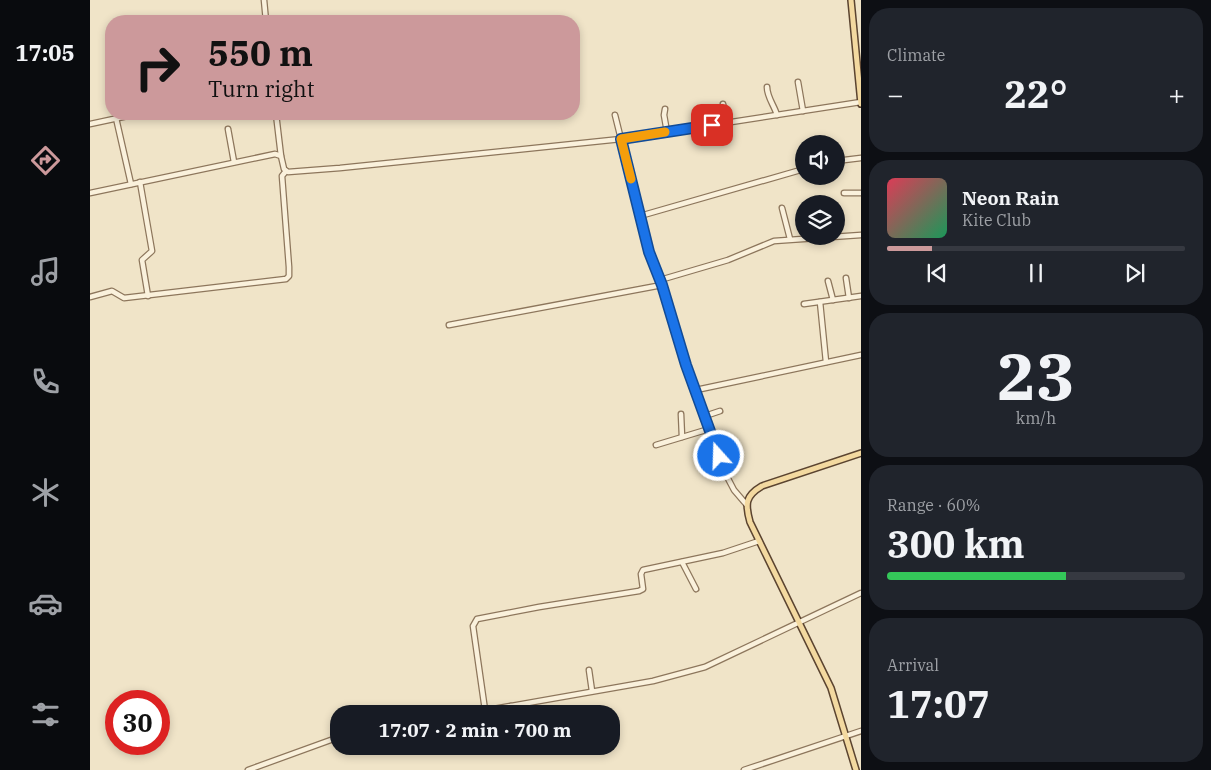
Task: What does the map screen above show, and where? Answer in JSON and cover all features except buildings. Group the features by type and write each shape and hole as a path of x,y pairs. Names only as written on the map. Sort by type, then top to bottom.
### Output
{"main road":[{"path":"851,0 861,103"},
{"path":"856,770 831,688 750,522 746,504 751,493 762,486 861,453"}],"street":[{"path":"264,0 265,15"},
{"path":"798,82 803,112"},
{"path":"767,87 767,95 774,105 777,116"},
{"path":"286,171 340,168 621,139 861,103"},
{"path":"723,104 728,123"},
{"path":"665,109 664,115 667,132"},
{"path":"615,115 649,252 729,482 746,504"},
{"path":"90,124 105,120"},
{"path":"118,120 131,184"},
{"path":"277,120 281,156 286,171"},
{"path":"228,129 234,162"},
{"path":"90,193 275,154 281,156"},
{"path":"845,161 861,158"},
{"path":"90,297 112,291 124,298 148,296 288,277 289,267 282,176 286,171"},
{"path":"640,216 795,172"},
{"path":"140,182 152,251 142,260 148,296"},
{"path":"844,193 861,193"},
{"path":"782,208 790,239"},
{"path":"449,325 661,282 728,260 774,241 861,235"},
{"path":"846,278 849,298"},
{"path":"828,282 833,300"},
{"path":"804,304 861,296"},
{"path":"820,302 826,362"},
{"path":"696,390 861,355"},
{"path":"705,416 720,411"},
{"path":"681,414 682,437"},
{"path":"656,445 709,429"},
{"path":"484,705 473,626 477,619 539,606 639,591 643,588 641,574 643,570 730,551 759,541"},
{"path":"682,562 696,589"},
{"path":"516,705 688,672 705,667 861,593"},
{"path":"589,670 592,691"},
{"path":"744,770 861,731"},
{"path":"248,770 330,740"}],"slow traffic":[{"path":"631,179 621,139 665,132"}],"route":[{"path":"712,125 621,139 649,252 662,285 686,365 719,456"}]}
